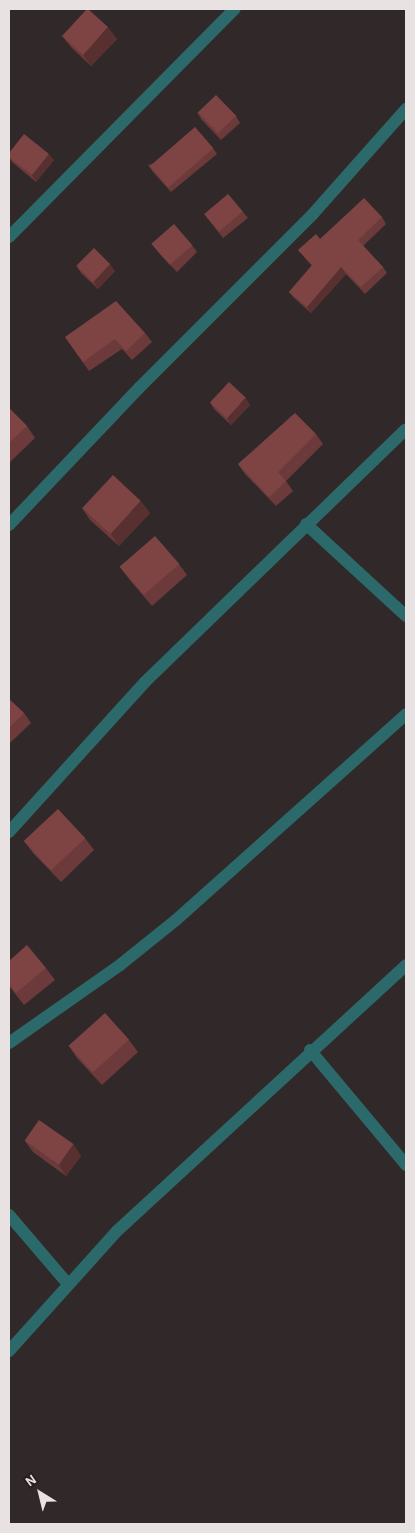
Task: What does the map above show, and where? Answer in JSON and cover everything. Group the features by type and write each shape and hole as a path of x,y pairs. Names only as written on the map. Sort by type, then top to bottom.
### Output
{"street":[{"path":"9,238 234,9"},
{"path":"9,525 133,394 312,215 406,109"},
{"path":"9,832 145,682 406,429"},
{"path":"306,524 406,616"},
{"path":"9,1043 120,965 176,920 406,714"},
{"path":"9,1351 117,1231 310,1050 406,965"},
{"path":"310,1050 406,1165"},
{"path":"9,1216 68,1284"}],"building":[{"path":"87,9 108,27 83,55 62,36"},
{"path":"216,95 236,116 218,133 198,112"},
{"path":"195,127 213,148 168,187 150,166"},
{"path":"24,134 49,154 32,175 9,157 9,153"},
{"path":"228,194 243,212 219,232 204,214"},
{"path":"364,198 382,217 358,240 383,267 361,287 341,267 307,307 289,292 312,265 298,250 316,234 320,239"},
{"path":"174,224 192,245 170,265 151,244"},
{"path":"94,248 110,264 93,282 76,266"},
{"path":"116,301 145,333 126,351 115,339 83,362 65,337"},
{"path":"229,382 246,398 227,418 210,402"},
{"path":"9,408 27,426 9,443"},
{"path":"295,413 316,434 278,472 286,481 269,497 238,464"},
{"path":"113,475 141,501 110,534 82,508"},
{"path":"155,536 179,564 144,595 120,567"},
{"path":"9,699 24,713 9,728"},
{"path":"58,809 85,838 51,870 24,841"},
{"path":"27,945 46,968 16,993 9,984 9,961"},
{"path":"105,1013 129,1040 93,1073 69,1046"},
{"path":"39,1120 73,1144 59,1165 25,1140"}]}
